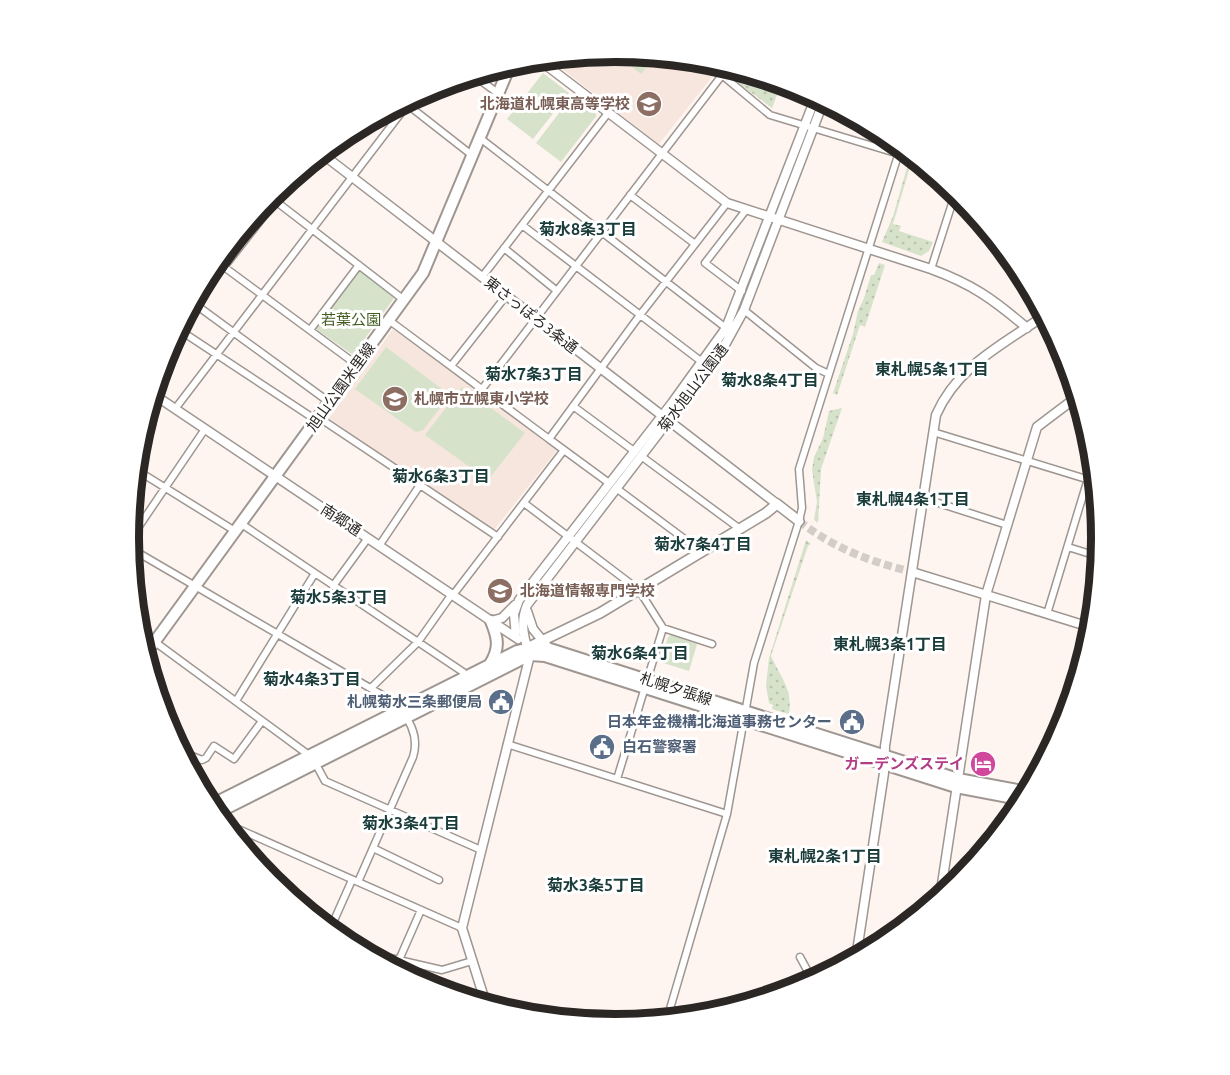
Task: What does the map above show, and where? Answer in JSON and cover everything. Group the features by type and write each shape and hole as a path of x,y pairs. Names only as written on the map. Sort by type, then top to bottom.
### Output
{"main road":[{"name":"旭山公園米里線","path":"152,646 423,273 507,75"},
{"name":"東さっぽろ3条通","path":"777,504 799,521"},
{"path":"546,645 740,529 777,504"},
{"path":"490,664 497,653 498,644 491,621"},
{"name":"札幌夕張線","path":"403,714 490,664 546,645 647,685"},
{"name":"札幌夕張線","path":"223,807 529,651 647,685 957,783 1014,797"},
{"name":"札幌夕張線","path":"957,783 1018,791"}],"street":[{"path":"548,67 727,204 931,268 964,281 1027,328"},
{"path":"482,389 722,75 770,116 894,153"},
{"path":"481,81 499,94"},
{"name":"菊水旭山公園通","path":"491,621 502,618 523,602 665,418 721,352 744,310 774,219 809,127 814,106"},
{"path":"411,108 473,156"},
{"name":"菊水旭山公園通","path":"809,127 820,108"},
{"path":"482,277 608,113"},
{"path":"175,409 352,177 396,115"},
{"path":"480,138 726,328"},
{"path":"670,1010 727,814 754,663 799,521 802,507 799,470 899,156"},
{"name":"東さっぽろ3条通","path":"328,158 777,504"},
{"path":"630,195 695,244"},
{"path":"277,202 404,300"},
{"path":"931,268 953,202"},
{"path":"549,439 640,315 727,204"},
{"path":"742,291 705,263 746,210"},
{"path":"265,216 224,267 357,365"},
{"name":"菊水旭山公園通","path":"665,418 726,328 774,219"},
{"path":"522,225 702,362"},
{"path":"504,248 557,291"},
{"path":"310,330 360,265"},
{"path":"451,366 506,296"},
{"path":"199,307 329,402"},
{"path":"744,310 816,368 829,374"},
{"path":"858,947 936,415 946,395 969,368 1038,320"},
{"path":"390,321 702,552"},
{"path":"185,333 498,537"},
{"name":"南郷通","path":"160,399 516,637 529,651"},
{"path":"942,883 986,596 1037,427 1071,401"},
{"path":"573,406 740,529"},
{"path":"139,526 205,429"},
{"path":"933,432 1087,480"},
{"path":"371,688 418,642 564,450"},
{"path":"143,473 315,573 467,676"},
{"path":"1047,614 1088,481"},
{"path":"379,546 420,485"},
{"path":"923,498 1007,525"},
{"path":"524,503 639,590 663,628 712,644"},
{"path":"333,586 368,538"},
{"path":"1068,547 1090,554"},
{"path":"139,553 394,702 415,735 415,751 390,810 373,848 334,921"},
{"path":"912,572 1083,625"},
{"path":"236,701 315,573"},
{"path":"516,637 514,614 523,602"},
{"path":"523,602 529,623 546,645"},
{"path":"483,994 462,928 529,651 523,634 523,602"},
{"path":"617,779 663,628"},
{"path":"150,639 236,701 312,760 325,781 481,850"},
{"path":"192,756 202,760 214,746 234,759 262,721"},
{"path":"507,744 727,814"},
{"path":"242,833 462,928"},
{"path":"373,848 439,880"},
{"path":"399,960 421,910"},
{"path":"800,957 808,972"},
{"path":"394,959 442,970 472,961"}],"shaded area":[{"name":"北海道札幌東高等学校","path":"615,62 646,63 715,73 659,144 558,66"},
{"path":"393,329 558,449 494,530 329,418"}],"green space":[{"path":"626,62 650,63 641,74"},
{"path":"543,73 569,93 533,139 507,119"},
{"path":"729,76 779,91 772,108"},
{"path":"572,96 597,115 561,162 536,143"},
{"path":"908,163 911,165 893,224 901,226 899,231 933,242 929,251 921,256 882,242 893,216"},
{"path":"879,263 885,265 865,327 860,325 837,395 833,393 853,334 858,311 871,275 874,275"},
{"name":"若葉公園","path":"360,270 395,297 353,355 316,329"},
{"path":"386,347 450,395 423,430 416,432 355,389"},
{"path":"462,387 525,433 488,480 425,435"},
{"path":"842,408 821,469 818,523 814,520 817,502 812,470 814,457 823,438 829,411"},
{"path":"806,540 811,544 808,546 771,656 788,690 789,714 772,709 773,705 769,703 766,686 769,658"},
{"path":"671,635 697,644 689,671 660,662 668,637"}],"tunnel":[{"path":"799,521 839,547 912,572"}],"place":[{"name":"北海道札幌東高等学校","path":"649,104"},
{"name":"札幌市立幌東小学校","path":"395,399"},
{"name":"北海道情報専門学校","path":"500,591"},
{"name":"札幌菊水三条郵便局","path":"501,702"},
{"name":"日本年金機構北海道事務センター","path":"852,722"},
{"name":"白石警察署","path":"602,747"},
{"name":"ガーデンズステイ","path":"983,764"}],"district":[{"name":"菊水8条3丁目","path":"588,229"},
{"name":"東札幌5条1丁目","path":"932,369"},
{"name":"菊水7条3丁目","path":"534,374"},
{"name":"菊水8条4丁目","path":"770,380"},
{"name":"菊水6条3丁目","path":"441,476"},
{"name":"東札幌4条1丁目","path":"913,499"},
{"name":"菊水7条4丁目","path":"703,544"},
{"name":"菊水5条3丁目","path":"339,597"},
{"name":"東札幌3条1丁目","path":"890,644"},
{"name":"菊水6条4丁目","path":"640,653"},
{"name":"菊水4条3丁目","path":"312,679"},
{"name":"菊水3条4丁目","path":"411,823"},
{"name":"東札幌2条1丁目","path":"825,856"},
{"name":"菊水3条5丁目","path":"596,885"}]}
